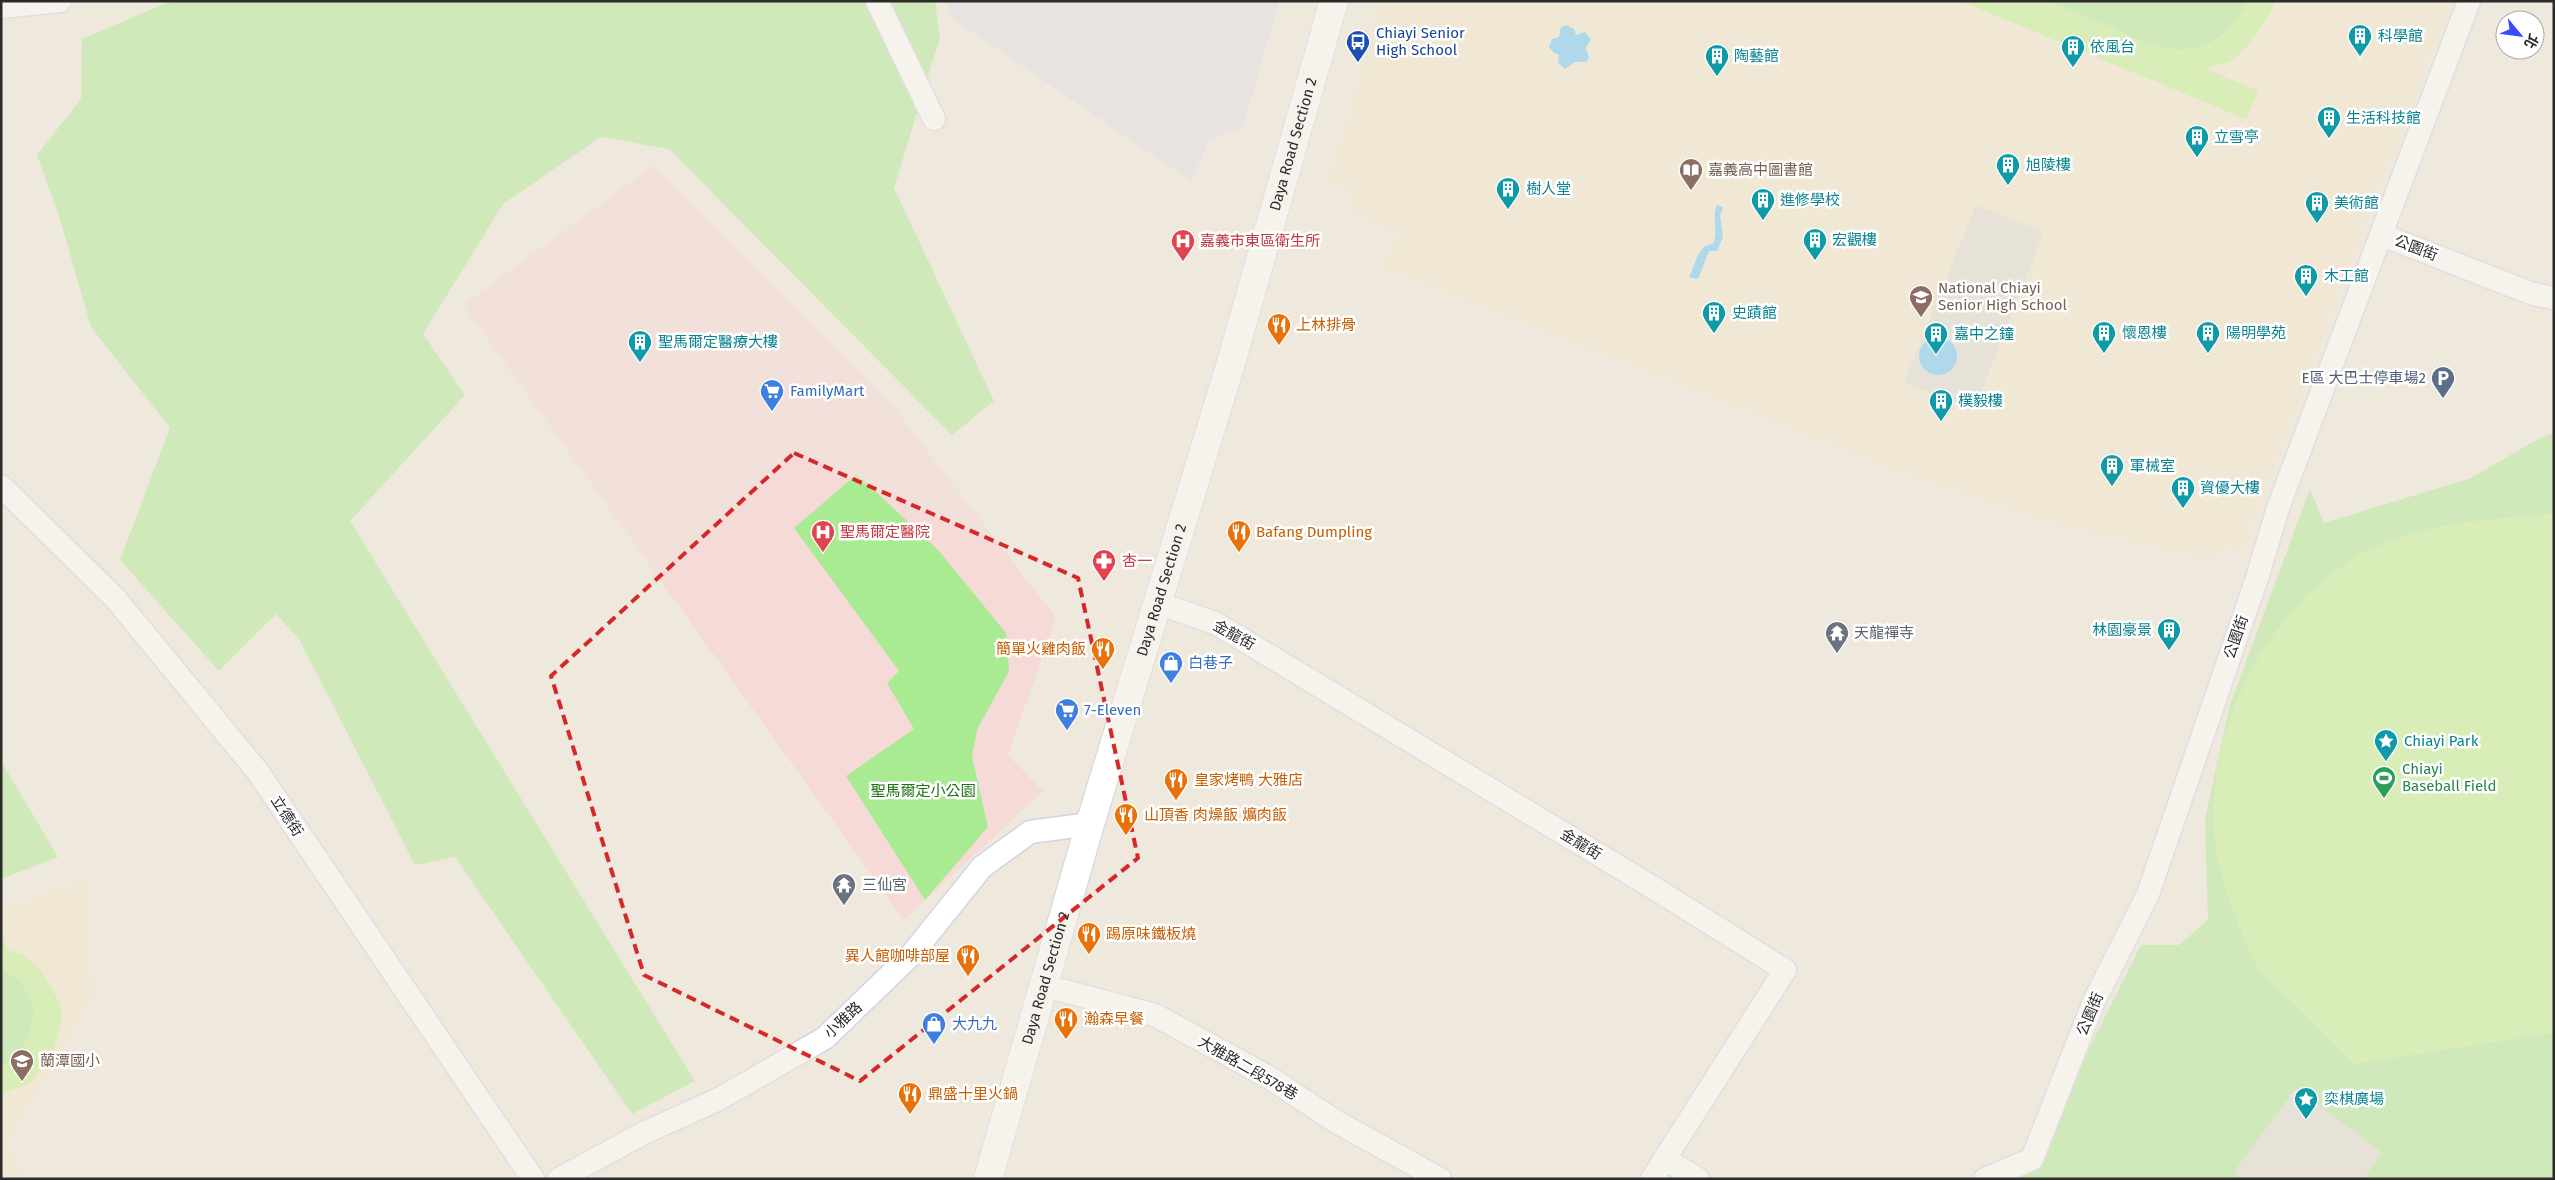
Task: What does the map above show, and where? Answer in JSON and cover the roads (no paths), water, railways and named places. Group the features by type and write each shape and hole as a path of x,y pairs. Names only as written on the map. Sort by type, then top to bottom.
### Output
{"main road":[{"name":"Daya Road Section 2","path":"988,1179 1090,824 1230,366 1334,1"}],"street":[{"path":"877,1 934,119"},
{"path":"2382,235 2469,1"},
{"path":"1,7 51,2"},
{"name":"公園街","path":"1985,1179 2032,1159 2094,1001 2148,894 2257,578 2278,508 2382,235 2533,294 2554,298"},
{"name":"立德街","path":"1,486 114,598 258,772 533,1179"},
{"name":"金龍街","path":"1158,603 1223,628 1785,970 1652,1179"},
{"name":"小雅路","path":"559,1179 646,1132 720,1099 825,1038 912,954 982,867 1030,832 1090,824"},
{"name":"大雅路二段578巷","path":"1044,986 1155,1015 1267,1076 1335,1122 1440,1179"},
{"path":"1665,1159 1698,1179"}],"water":[{"path":"1566,25 1574,29 1576,35 1585,32 1591,39 1586,48 1589,57 1586,62 1575,62 1565,69 1558,63 1559,55 1554,53 1549,47 1552,39 1559,37 1561,27"},
{"path":"1717,205 1723,207 1720,216 1723,237 1717,251 1709,251 1698,279 1689,277 1700,251 1704,247 1713,244 1715,239 1715,210"},
{"path":"1938,337 1952,342 1957,356 1952,370 1938,375 1924,370 1919,356 1924,342"}],"place":[{"name":"科學館","path":"2360,57"},
{"name":"Chiayi Senior High School","path":"1358,63"},
{"name":"依風台","path":"2073,68"},
{"name":"陶藝館","path":"1717,77"},
{"name":"生活科技館","path":"2329,139"},
{"name":"立雪亭","path":"2197,158"},
{"name":"旭陵樓","path":"2008,186"},
{"name":"嘉義高中圖書館","path":"1691,191"},
{"name":"樹人堂","path":"1508,210"},
{"name":"進修學校","path":"1763,221"},
{"name":"美術館","path":"2317,224"},
{"name":"宏觀樓","path":"1815,261"},
{"name":"嘉義市東區衛生所","path":"1183,262"},
{"name":"木工館","path":"2306,297"},
{"name":"National Chiayi Senior High School","path":"1921,318"},
{"name":"史蹟館","path":"1714,334"},
{"name":"上林排骨","path":"1279,346"},
{"name":"懷恩樓","path":"2104,354"},
{"name":"陽明學苑","path":"2208,354"},
{"name":"嘉中之鐘","path":"1936,355"},
{"name":"聖馬爾定醫療大樓","path":"640,363"},
{"name":"E區 大巴士停車場2","path":"2443,399"},
{"name":"FamilyMart","path":"772,412"},
{"name":"樸毅樓","path":"1941,422"},
{"name":"軍械室","path":"2112,487"},
{"name":"資優大樓","path":"2183,509"},
{"name":"聖馬爾定醫院","path":"823,553"},
{"name":"Bafang Dumpling","path":"1239,553"},
{"name":"杏一","path":"1104,582"},
{"name":"林園豪景","path":"2169,651"},
{"name":"天龍禪寺","path":"1837,654"},
{"name":"簡單火雞肉飯","path":"1103,670"},
{"name":"白巷子","path":"1171,684"},
{"name":"7-Eleven","path":"1067,731"},
{"name":"Chiayi Park","path":"2386,762"},
{"name":"Chiayi Baseball Field","path":"2384,799"},
{"name":"皇家烤鴨 大雅店","path":"1176,801"},
{"name":"山頂香 肉燥飯 爌肉飯","path":"1126,836"},
{"name":"三仙宮","path":"844,906"},
{"name":"踢原味鐵板燒","path":"1089,955"},
{"name":"異人館咖啡部屋","path":"968,977"},
{"name":"瀚森早餐","path":"1066,1040"},
{"name":"大九九","path":"934,1045"},
{"name":"蘭潭國小","path":"22,1082"},
{"name":"鼎盛十里火鍋","path":"910,1115"},
{"name":"奕棋廣場","path":"2306,1120"}],"park label":[{"name":"聖馬爾定小公園","path":"923,791"}]}
